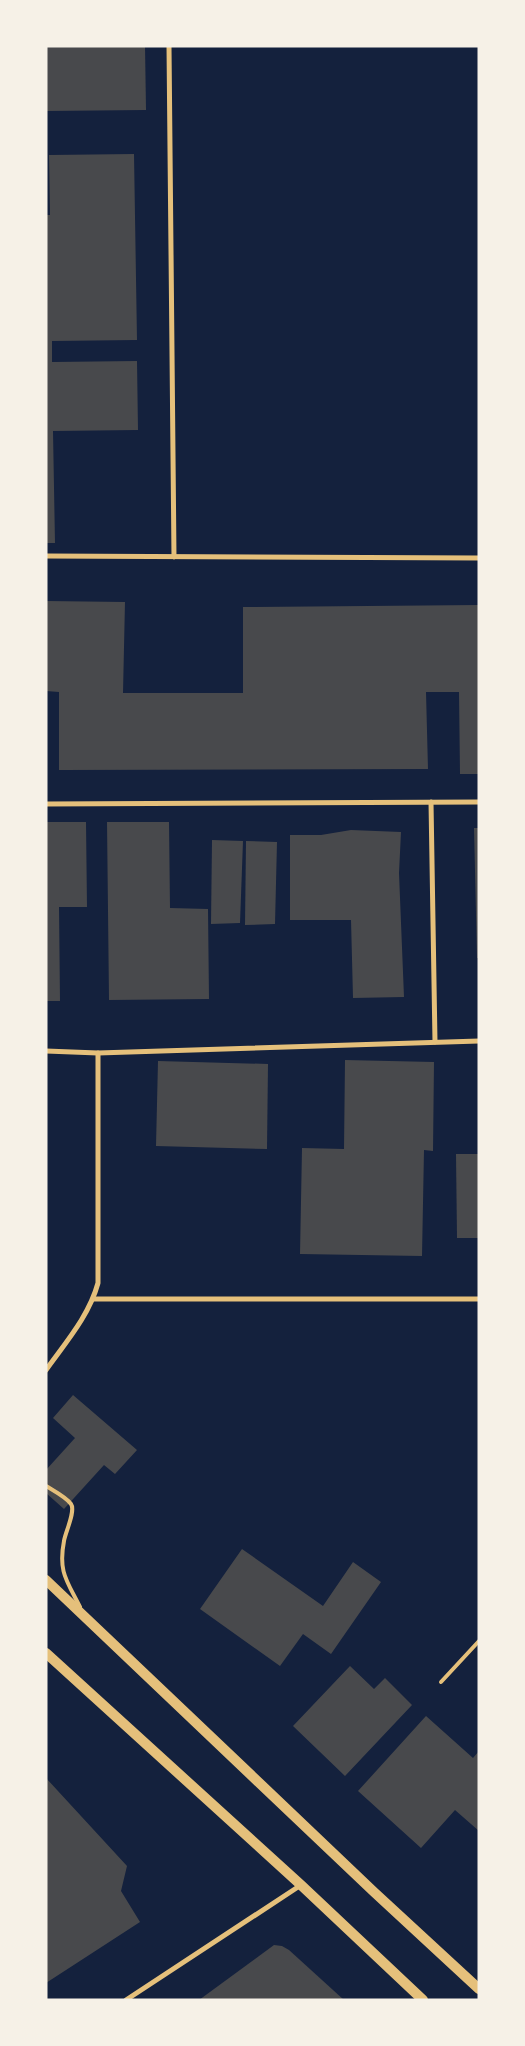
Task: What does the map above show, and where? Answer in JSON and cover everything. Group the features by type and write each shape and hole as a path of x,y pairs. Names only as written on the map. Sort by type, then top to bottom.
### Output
{"main road":[{"path":"46,1580 374,1892 479,1989"},
{"path":"46,1653 423,2000"}],"street":[{"path":"168,46 174,557"},
{"path":"46,556 479,558"},
{"path":"431,802 435,1042"},
{"path":"46,804 479,802"},
{"path":"46,1051 98,1053 479,1042"},
{"path":"46,1370 85,1315 94,1299 98,1283 100,1266 98,1053"},
{"path":"94,1299 479,1299"},
{"path":"126,2000 301,1886"}],"lane":[{"path":"46,1486 71,1504 73,1510 65,1535 61,1557 63,1573 86,1618"},
{"path":"441,1682 479,1641"}],"building":[{"path":"46,46 145,46 146,110 46,111"},
{"path":"134,154 137,340 52,341 52,362 137,361 138,430 53,431 55,543 46,543 46,215 50,215 49,155"},
{"path":"46,601 125,602 123,693 243,693 243,607 479,605 479,774 460,774 459,692 426,692 428,769 59,770 59,692 46,691"},
{"path":"46,822 86,822 87,907 59,907 60,1001 46,1001"},
{"path":"107,822 169,822 170,908 208,909 209,999 109,1000"},
{"path":"474,828 479,828 479,958 477,958"},
{"path":"351,830 401,832 399,873 404,997 353,998 351,920 290,920 290,835 321,835"},
{"path":"212,840 243,841 240,923 211,924"},
{"path":"246,841 277,842 275,924 245,925"},
{"path":"345,1060 434,1062 433,1151 424,1150 422,1256 300,1254 302,1148 344,1149"},
{"path":"158,1061 268,1064 267,1149 156,1146"},
{"path":"456,1154 479,1154 479,1238 457,1238"},
{"path":"73,1395 137,1450 115,1474 104,1465 64,1509 46,1493 46,1470 75,1438 53,1418"},
{"path":"242,1549 323,1606 353,1562 381,1582 331,1654 303,1634 280,1666 200,1609"},
{"path":"350,1666 374,1689 385,1678 412,1705 345,1776 293,1726"},
{"path":"426,1716 473,1758 479,1751 479,1831 455,1810 421,1848 358,1791"},
{"path":"46,1778 127,1866 121,1891 140,1922 46,1983"},
{"path":"274,1945 282,1946 289,1950 344,2000 199,2000"}]}
